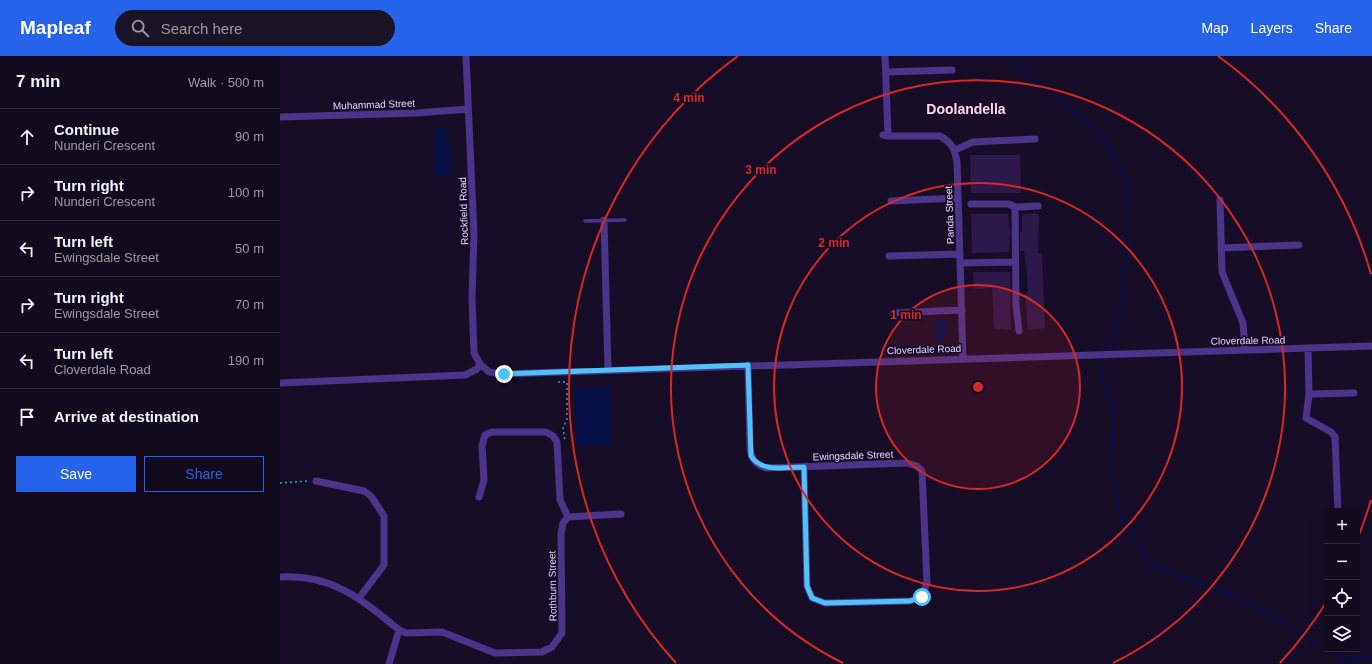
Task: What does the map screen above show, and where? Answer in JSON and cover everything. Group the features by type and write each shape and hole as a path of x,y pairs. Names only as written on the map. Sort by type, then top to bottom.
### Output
{"street":[{"name":"Rockfield Road","path":"466,56 474,235 472,298 474,345 476,358 480,364"},
{"path":"885,56 886,136 940,136 946,139 955,150 973,142 1035,139"},
{"path":"886,72 952,70"},
{"name":"Muhammad Street","path":"280,117 417,113 468,109"},
{"name":"Panda Street","path":"955,150 957,162 963,358"},
{"path":"891,201 958,198"},
{"path":"1220,200 1222,272 1243,323 1245,349"},
{"path":"971,204 1009,204 1015,207 1038,206"},
{"path":"1015,207 1016,306 1019,331"},
{"path":"604,220 608,370"},
{"path":"1221,248 1299,244"},
{"path":"889,256 960,254"},
{"path":"960,263 1015,262"},
{"path":"893,313 962,310"},
{"name":"Cloverdale Road","path":"480,364 489,372 504,374 1372,346"},
{"path":"1308,348 1309,394 1306,418 1331,432 1335,437 1338,508"},
{"path":"280,383 464,375 477,370 480,364"},
{"name":"Ewingsdale Street","path":"748,365 751,456 756,464 766,468 907,463 920,468 924,481 927,583 922,597 910,601 825,603 812,598 807,586 804,467"},
{"path":"1309,394 1354,393"},
{"path":"479,497 484,480 482,446 485,435 492,432 543,431 553,436 557,442 560,500 568,517 621,514"},
{"path":"316,481 364,491 371,496 384,516 384,565 359,598"},
{"name":"Rothburn Street","path":"399,630 406,633 442,632 495,653 542,652 552,647 560,638 563,626 561,534 563,523 568,517"},
{"path":"280,577 296,576 320,581 340,587 359,598 399,630 389,664"}],"lane":[{"path":"585,221 625,220"}],"path":[{"path":"557,442 566,441 563,426 567,419 567,382 558,382"},
{"path":"280,483 316,481"}],"shaded area":[{"path":"435,128 447,128 450,134 442,134 443,141 450,141 451,175 438,175 435,173"},
{"path":"949,320 946,338 942,341 934,342 933,321"},
{"path":"610,387 611,445 577,446 575,388"}],"building":[{"path":"970,155 1020,155 1021,193 971,193"},
{"path":"971,214 1008,214 1010,233 1009,252 972,253"},
{"path":"1022,214 1039,214 1038,253 1042,254 1045,328 1028,330 1025,293 1028,292 1027,273 1024,251 1020,251 1020,232 1022,232"},
{"path":"973,272 1010,272 1011,330 994,329 992,288 974,289"}],"waterway":[{"path":"1003,56 1015,62 1090,126 1113,150 1126,180 1129,209 1122,300 1116,334 1109,343 1101,348"},
{"path":"1099,360 1103,380 1113,408 1112,477 1118,504 1130,535 1150,565 1232,595 1296,630 1346,661"},
{"path":"1344,664 1351,658 1368,659 1372,657"}],"district":[{"name":"Doolandella","path":"966,109"}],"route":[{"path":"504,374 748,365 751,456 756,464 766,468 804,467 807,586 812,598 819,602 825,603 910,601 918,600 922,597"}]}
